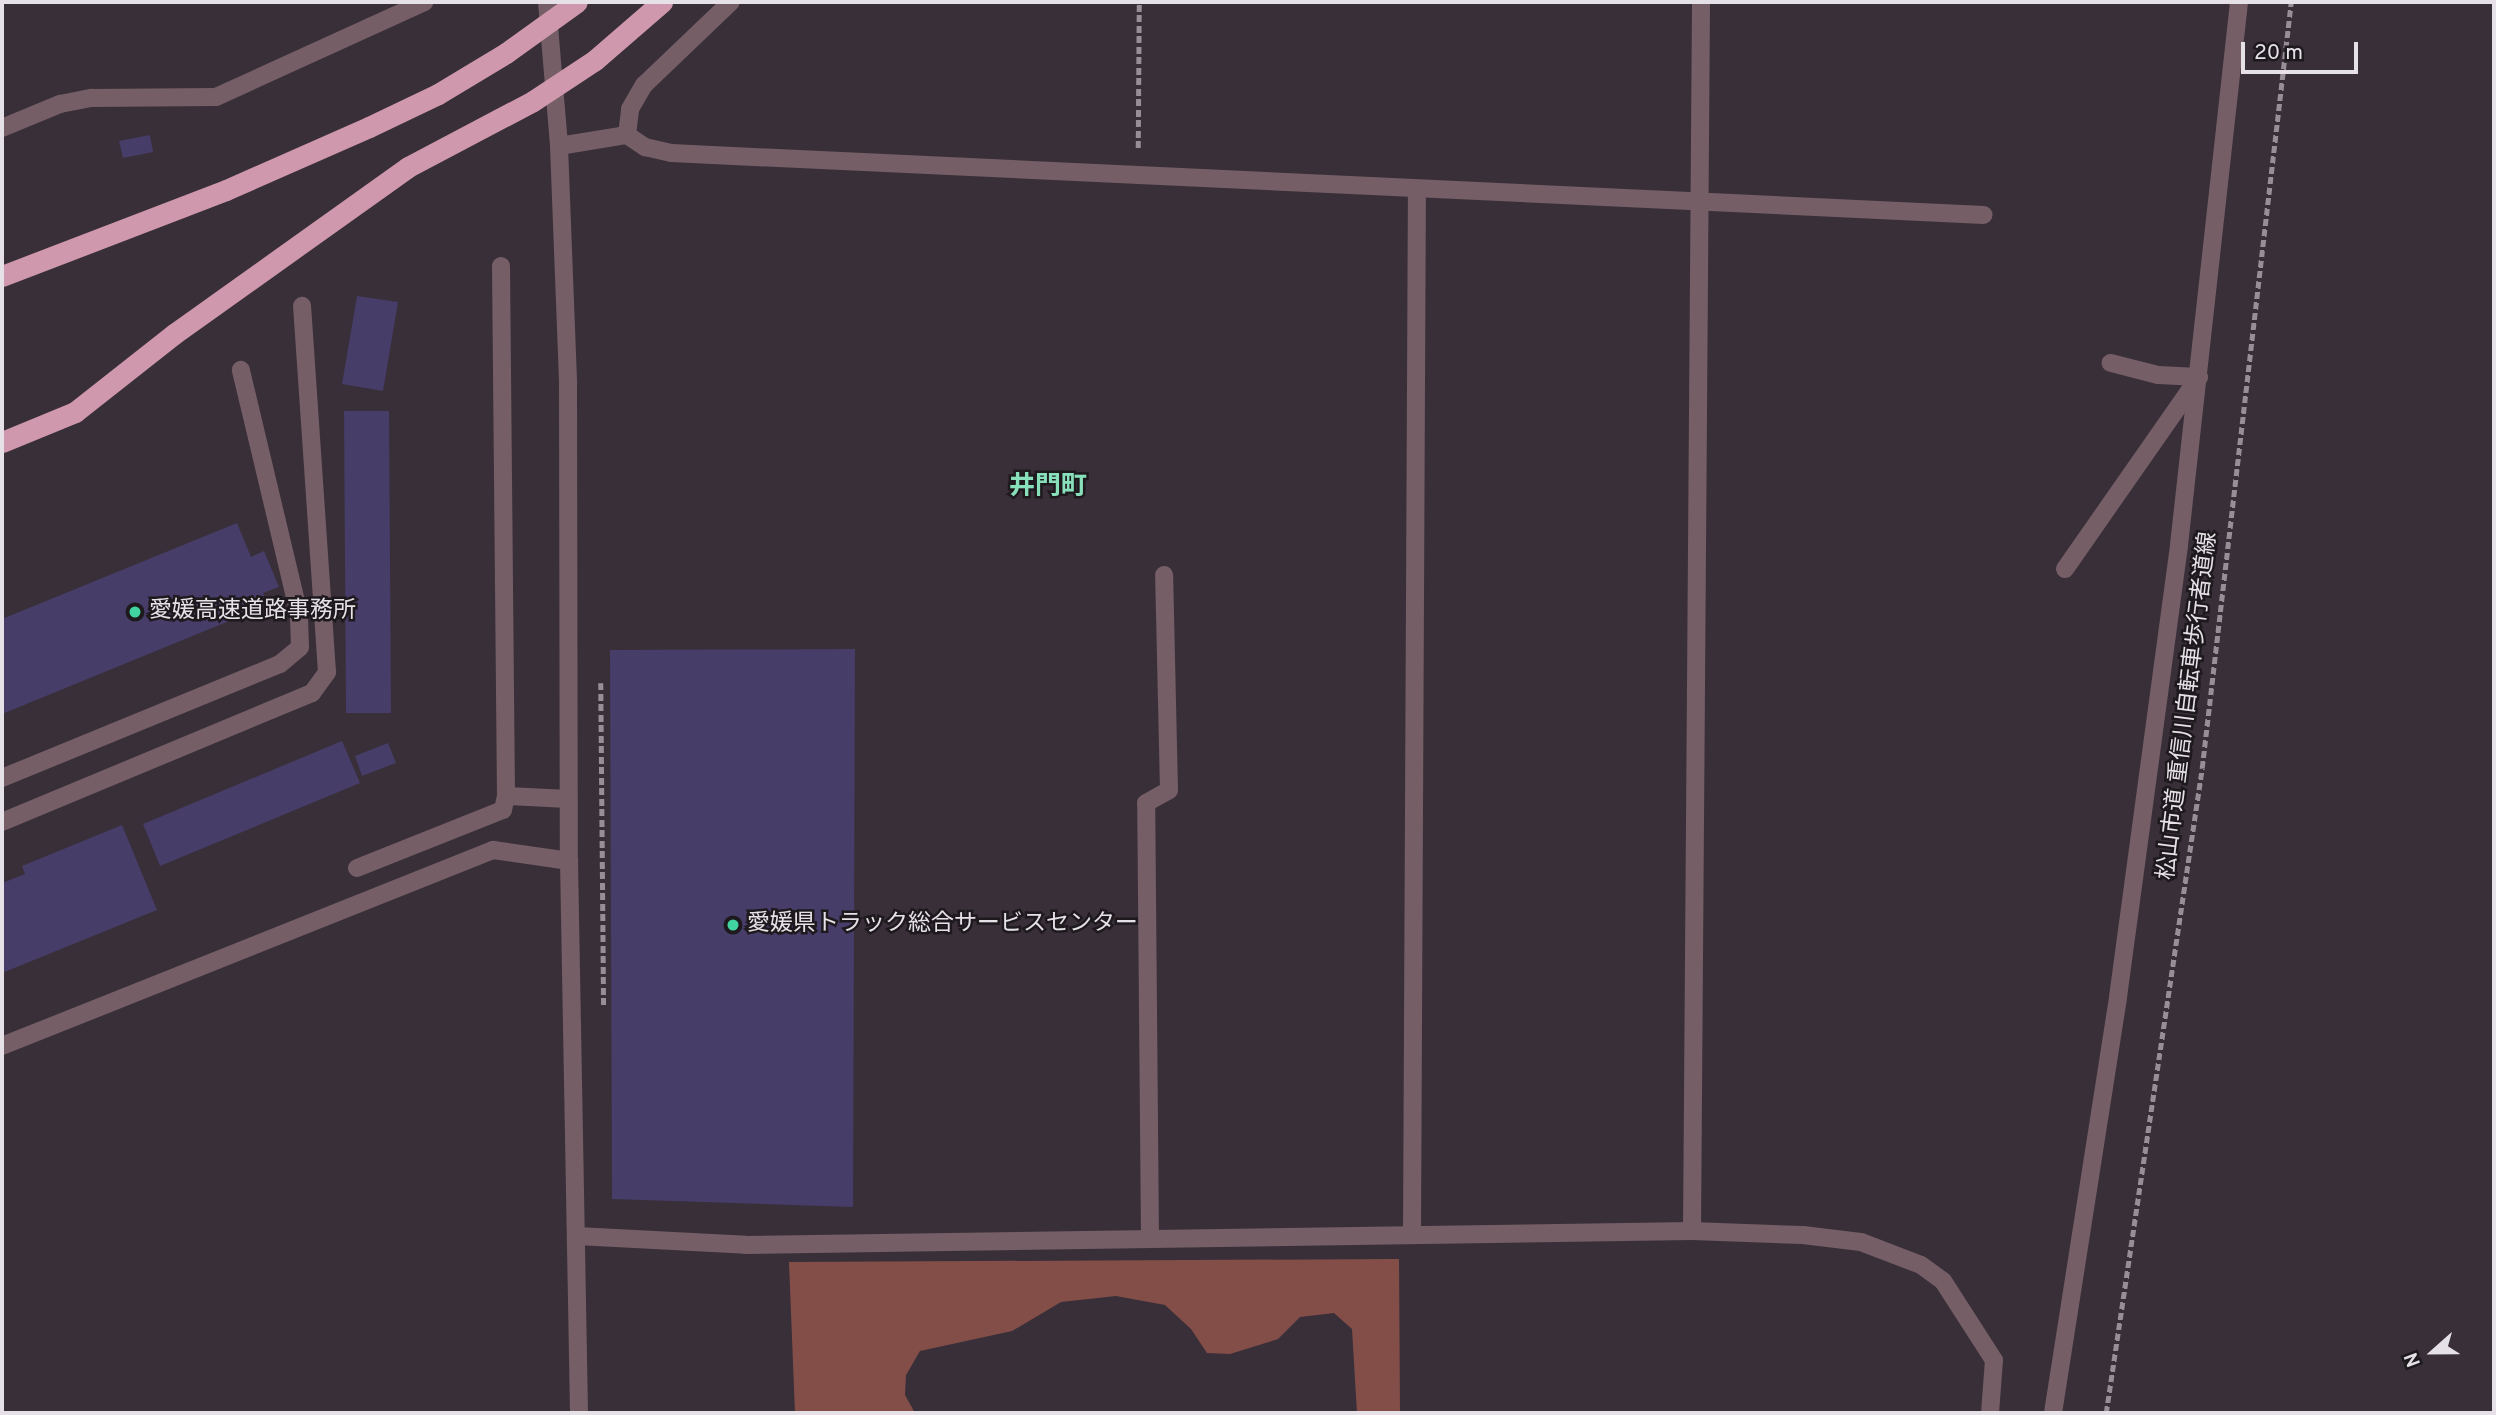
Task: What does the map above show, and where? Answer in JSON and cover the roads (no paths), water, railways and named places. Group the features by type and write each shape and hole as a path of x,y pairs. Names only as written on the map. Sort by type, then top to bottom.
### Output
{"highway":[{"path":"2,276 226,190 369,127 495,60 577,2"},
{"path":"2,442 75,412 174,334 408,167 533,101 595,60 662,2"}],"street":[{"path":"2,128 60,104 92,98 188,100 216,97 424,2"},
{"path":"547,2 559,146 568,385 568,799 579,1413"},
{"path":"627,135 630,109 644,85 731,2"},
{"path":"1692,1231 1700,2"},
{"path":"2053,1413 2121,970 2199,377 2239,2"},
{"path":"559,146 627,135 645,147 671,153 1984,215"},
{"path":"1412,1235 1417,190"},
{"path":"357,868 503,810 506,796 501,266"},
{"path":"2,822 312,693 327,672 302,306"},
{"path":"2110,362 2158,375 2199,377"},
{"path":"2,779 280,664 300,647 299,614 241,370"},
{"path":"2065,569 2199,377"},
{"path":"1150,1239 1146,803 1169,790 1164,575"},
{"path":"506,796 568,799"},
{"path":"2,1046 493,850 569,861"},
{"path":"577,1236 746,1245 1692,1231 1861,1242 1921,1265 1943,1281 1994,1360 1990,1413"}],"place":[{"name":"愛媛高速道路事務所","path":"135,612"},
{"name":"愛媛県トラック総合サービスセンター","path":"733,925"}],"district":[{"name":"井門町","path":"1048,488"}]}
